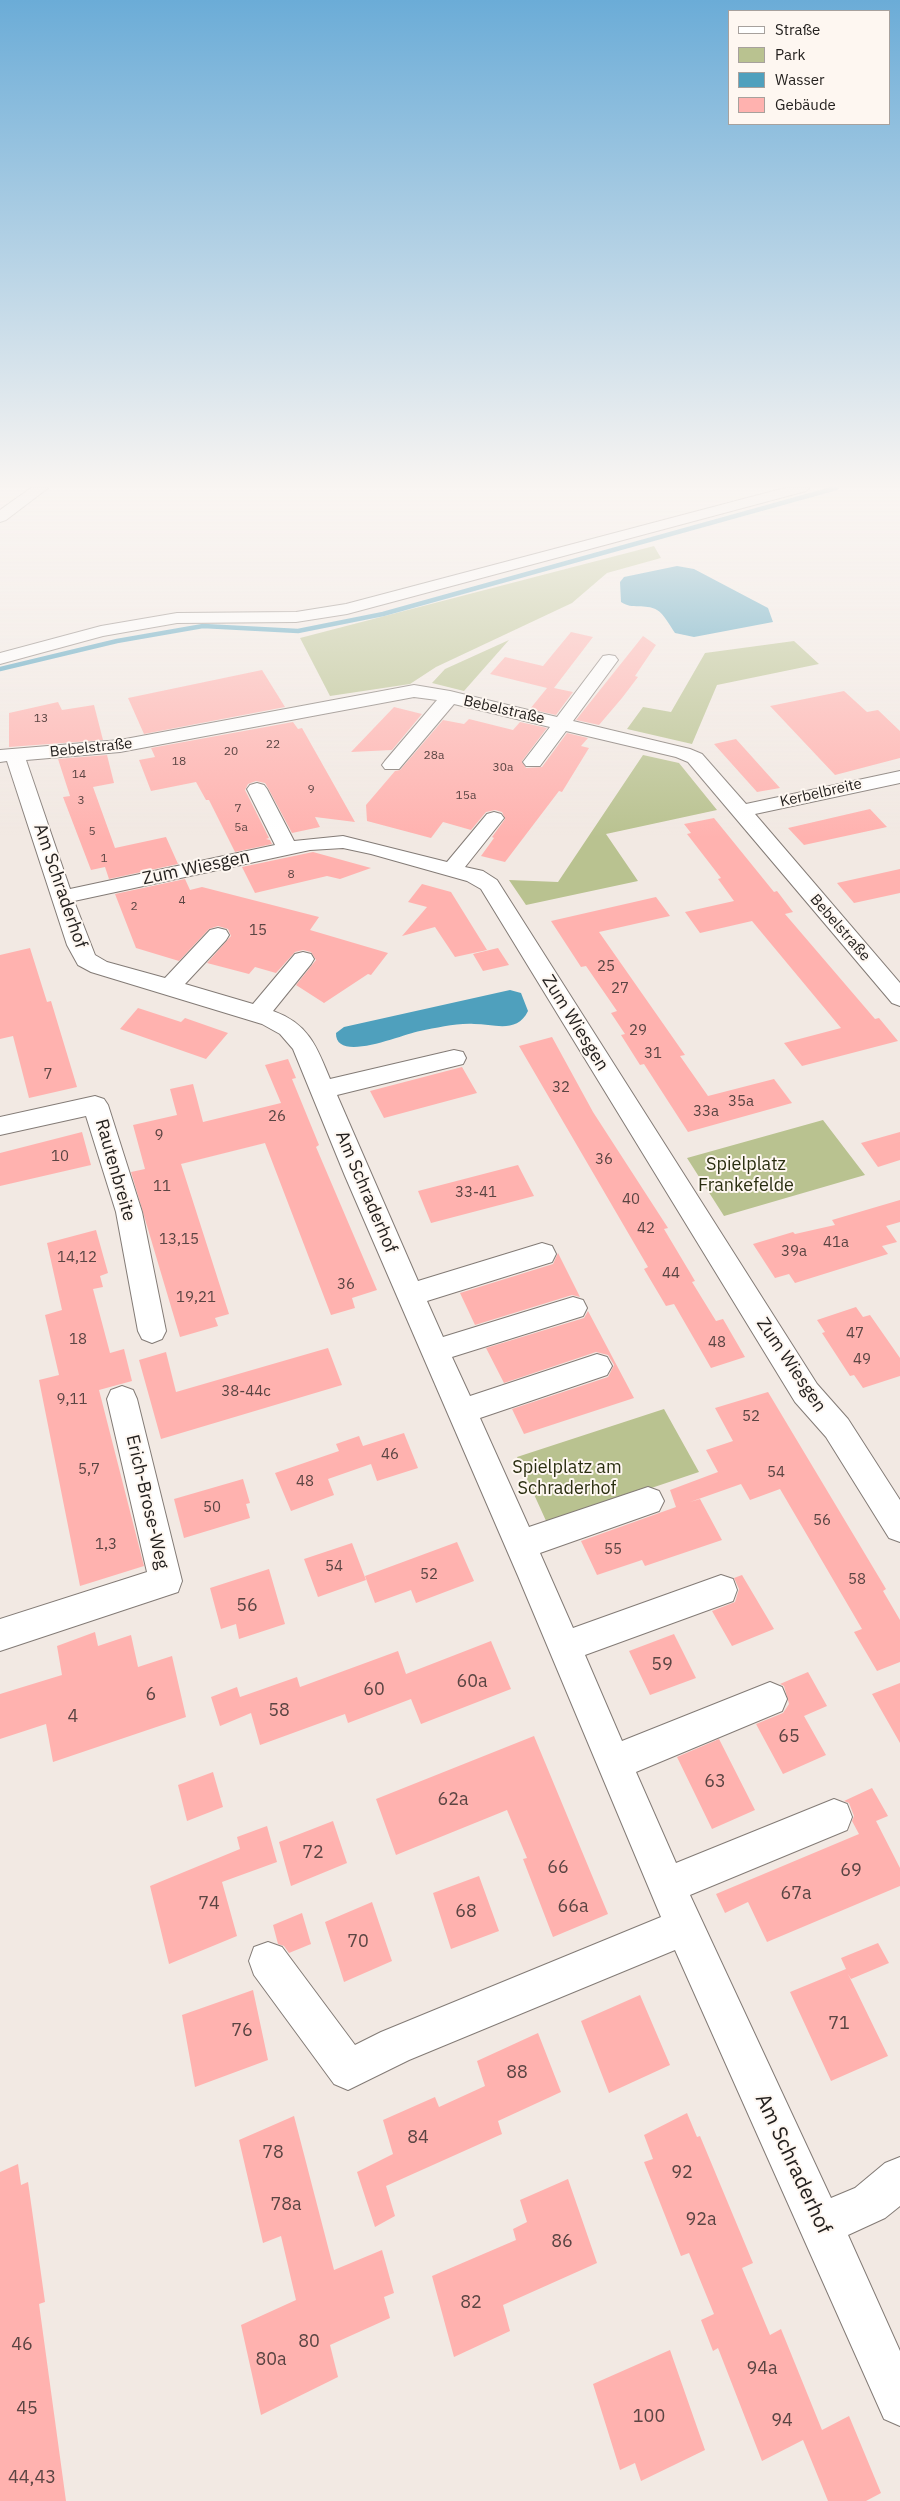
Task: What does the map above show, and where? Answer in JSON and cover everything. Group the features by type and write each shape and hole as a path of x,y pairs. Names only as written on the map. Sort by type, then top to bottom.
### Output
{"street":[{"path":"0,659 101,631 177,618 296,617 363,605"},
{"path":"533,762 609,660"},
{"name":"Bebelstraße","path":"8,756 120,746 414,691 450,697 684,753 694,758 741,811 900,998"},
{"path":"392,766 450,697"},
{"name":"Am Schraderhof","path":"8,756 63,897 78,946 86,960 99,967 258,1014 293,1029 305,1048 434,1351 520,1545 684,1927 821,2225 900,2403"},
{"name":"Kerbelbreite","path":"741,811 900,777"},
{"path":"256,789 287,849"},
{"path":"452,870 494,818"},
{"name":"Zum Wiesgen","path":"63,897 287,849 343,842 374,848 475,876 489,884 806,1393 837,1428 900,1528"},
{"path":"169,988 218,935"},
{"path":"258,1014 303,959"},
{"path":"322,1090 454,1058"},
{"name":"Rautenbreite","path":"0,1126 95,1105 129,1212 152,1332"},
{"path":"410,1295 542,1254"},
{"path":"434,1351 573,1308"},
{"path":"461,1412 597,1366"},
{"name":"Erich-Brose-Weg","path":"0,1635 166,1581 122,1398"},
{"path":"520,1545 648,1501"},
{"path":"564,1647 721,1590"},
{"path":"613,1763 770,1699"},
{"path":"666,1886 834,1817"},
{"path":"268,1961 348,2070 395,2046 684,1927"},
{"path":"821,2225 870,2203 900,2178"}],"green space":[{"path":"428,605 568,605 436,667 410,684 330,696 300,638"},
{"path":"509,640 464,691 432,683 445,669"},
{"path":"794,641 819,664 717,685 692,744 627,729 643,707 671,712 705,653"},
{"path":"643,755 679,763 717,810 606,834 638,881 526,905 509,880 558,882"},
{"name":"Spielplatz Frankefelde","path":"823,1120 865,1175 724,1216 687,1158"},
{"name":"Spielplatz am Schraderhof","path":"664,1409 699,1472 547,1523 517,1457"}],"water":[{"path":"627,605 762,605 768,608 773,622 694,637 675,633 657,610 648,607"},
{"path":"510,990 521,993 528,1011 518,1023 511,1025 453,1025 420,1031 358,1047 346,1046 339,1042 336,1033 344,1027"}],"building":[{"path":"571,632 593,637 554,688 573,692 556,715 530,709 547,688 490,674 505,657 543,666"},
{"path":"643,636 656,645 635,676 638,677 622,698 599,725 576,720"},
{"path":"262,670 285,707 144,734 128,698"},
{"path":"844,691 867,712 878,710 900,731 900,758 835,775 770,706"},
{"path":"58,702 62,710 94,705 103,740 9,747 9,713"},
{"path":"394,707 422,714 392,750 351,752"},
{"path":"469,719 513,730 520,722 547,728 522,761 526,768 542,767 567,733 588,738 581,746 589,748 562,792 559,791 505,862 481,856 505,819 502,812 495,810 486,812 471,830 443,822 431,838 367,821 366,805 395,771 400,770 443,720 464,724"},
{"path":"293,722 298,729 302,728 355,822 315,817 320,827 292,833 265,783 256,781 248,784 245,790 269,838 266,839 270,840 272,844 235,852 209,800 206,800 196,782 151,791 139,760 155,757 151,748"},
{"path":"736,739 780,788 757,792 714,744"},
{"path":"107,755 114,783 93,787 115,848 166,837 178,864 109,879 105,867 91,870 63,797 70,796 58,759"},
{"path":"870,809 887,827 804,845 788,828"},
{"path":"714,818 774,892 777,891 793,912 785,914 875,1019 879,1018 898,1041 802,1066 784,1043 841,1028 752,921 700,933 685,912 734,901 718,879 721,878 687,834 691,833 684,824"},
{"path":"313,852 371,868 340,879 327,876 255,893 242,867"},
{"path":"900,869 900,893 854,903 837,883"},
{"path":"185,879 190,890 202,887 319,917 310,930 388,953 371,975 368,974 324,1003 296,985 316,960 311,952 303,950 295,952 276,973 255,967 249,974 207,963 231,936 228,929 218,926 209,929 179,961 136,948 115,894"},
{"path":"422,884 451,892 487,950 455,957 435,927 402,936 427,907 408,902"},
{"path":"656,897 670,916 599,932 685,1055 680,1056 708,1096 774,1079 792,1103 688,1132 644,1064 640,1065 621,1035 625,1034 611,1013 617,1011 586,966 581,967 551,921"},
{"path":"30,948 47,1002 51,1001 77,1087 29,1098 13,1036 0,1039 0,955"},
{"path":"498,948 509,965 483,971 473,954"},
{"path":"138,1008 181,1022 185,1018 228,1033 206,1059 120,1029"},
{"path":"552,1037 593,1112 668,1228 664,1229 695,1281 692,1282 716,1321 723,1319 745,1357 711,1368 674,1304 666,1306 644,1269 648,1267 519,1046"},
{"path":"288,1059 296,1078 292,1079 319,1145 316,1147 377,1290 352,1298 355,1308 331,1315 265,1143 181,1164 229,1314 215,1318 218,1326 180,1337 131,1172 145,1169 133,1125 177,1115 170,1089 193,1084 203,1122 281,1103 265,1065"},
{"path":"462,1067 477,1093 384,1118 370,1091"},
{"path":"82,1132 91,1165 0,1186 0,1153"},
{"path":"900,1132 900,1160 878,1167 861,1143"},
{"path":"518,1165 534,1196 431,1223 418,1191"},
{"path":"900,1200 900,1222 886,1226 897,1242 882,1246 888,1254 795,1283 789,1274 775,1278 753,1244 793,1232 795,1234 835,1225 832,1220"},
{"path":"96,1230 108,1273 100,1276 103,1287 93,1289 110,1353 124,1349 132,1381 99,1390 144,1566 80,1586 39,1380 59,1375 45,1315 62,1310 47,1243"},
{"path":"558,1253 580,1297 572,1295 475,1325 460,1293 553,1264"},
{"path":"856,1307 863,1317 870,1315 900,1358 900,1376 863,1388 854,1375 850,1376 822,1333 825,1332 817,1320"},
{"path":"588,1311 634,1398 524,1434 512,1409 608,1377 614,1365 608,1355 596,1352 504,1383 486,1348 584,1318"},
{"path":"328,1348 342,1385 161,1439 139,1360 166,1352 176,1392"},
{"path":"768,1392 886,1589 883,1591 900,1620 900,1662 877,1671 854,1632 862,1629 780,1489 750,1500 741,1484 690,1502 700,1499 722,1540 645,1566 642,1560 597,1575 581,1541 676,1507 670,1490 718,1472 706,1450 733,1441 715,1408"},
{"path":"404,1433 418,1468 377,1481 371,1464 328,1479 334,1495 291,1511 275,1473 339,1451 336,1444 359,1436 363,1446"},
{"path":"243,1479 250,1503 246,1504 250,1518 184,1538 174,1499"},
{"path":"457,1542 474,1581 416,1603 411,1590 375,1603 365,1576"},
{"path":"352,1543 366,1580 318,1597 304,1559"},
{"path":"269,1569 285,1624 239,1639 236,1624 221,1629 210,1588"},
{"path":"742,1575 774,1629 732,1646 712,1611 735,1602 739,1589 734,1578"},
{"path":"95,1632 98,1646 131,1635 138,1667 172,1656 186,1717 53,1762 46,1724 0,1739 0,1694 62,1675 57,1646"},
{"path":"674,1634 696,1678 650,1695 629,1651"},
{"path":"491,1641 511,1689 421,1724 411,1699 348,1723 345,1714 260,1745 251,1713 220,1726 211,1697 237,1687 240,1697 297,1677 300,1687 398,1651 406,1674"},
{"path":"808,1672 827,1706 804,1716 826,1755 783,1774 756,1724 783,1713 789,1704 784,1686 780,1684"},
{"path":"900,1683 900,1743 872,1694"},
{"path":"534,1736 608,1914 553,1937 523,1859 527,1858 507,1810 396,1855 376,1799"},
{"path":"719,1739 755,1810 712,1829 677,1757"},
{"path":"213,1772 223,1807 187,1821 178,1785"},
{"path":"872,1788 888,1816 876,1821 900,1868 900,1886 767,1942 748,1902 725,1913 716,1894 859,1834 852,1821 854,1816 849,1803 844,1801"},
{"path":"333,1821 347,1863 291,1886 279,1842"},
{"path":"267,1826 277,1862 222,1882 237,1936 169,1964 150,1886 240,1849 237,1837"},
{"path":"479,1876 499,1931 451,1949 433,1893"},
{"path":"372,1902 392,1961 344,1982 325,1922"},
{"path":"302,1913 311,1944 289,1953 284,1946 278,1944 273,1925"},
{"path":"878,1943 889,1963 851,1979 848,1974 888,2056 831,2081 790,1992 846,1969 841,1958"},
{"path":"253,1990 268,2060 195,2087 182,2015"},
{"path":"640,1995 670,2065 609,2093 581,2021"},
{"path":"538,2033 561,2092 498,2121 502,2134 386,2186 395,2216 375,2227 357,2172 393,2154 383,2120 435,2097 439,2107 485,2086 477,2061"},
{"path":"687,2113 697,2137 700,2136 753,2263 742,2268 770,2335 781,2329 822,2430 849,2416 881,2493 866,2501 828,2501 803,2440 762,2461 718,2348 713,2351 701,2320 714,2314 689,2253 681,2256 644,2162 653,2159 644,2135"},
{"path":"294,2116 334,2270 382,2250 394,2293 384,2297 390,2318 330,2345 338,2377 261,2415 241,2325 296,2300 281,2236 263,2243 239,2140"},
{"path":"18,2164 21,2185 28,2182 45,2302 39,2304 66,2501 0,2501 0,2172"},
{"path":"568,2179 597,2263 503,2305 510,2331 454,2357 432,2276 516,2240 513,2229 527,2222 520,2200"},
{"path":"670,2350 705,2450 641,2481 635,2463 620,2470 593,2384"}],"waterway":[{"path":"0,669 117,641 203,626 298,631 383,614 416,605"}]}
